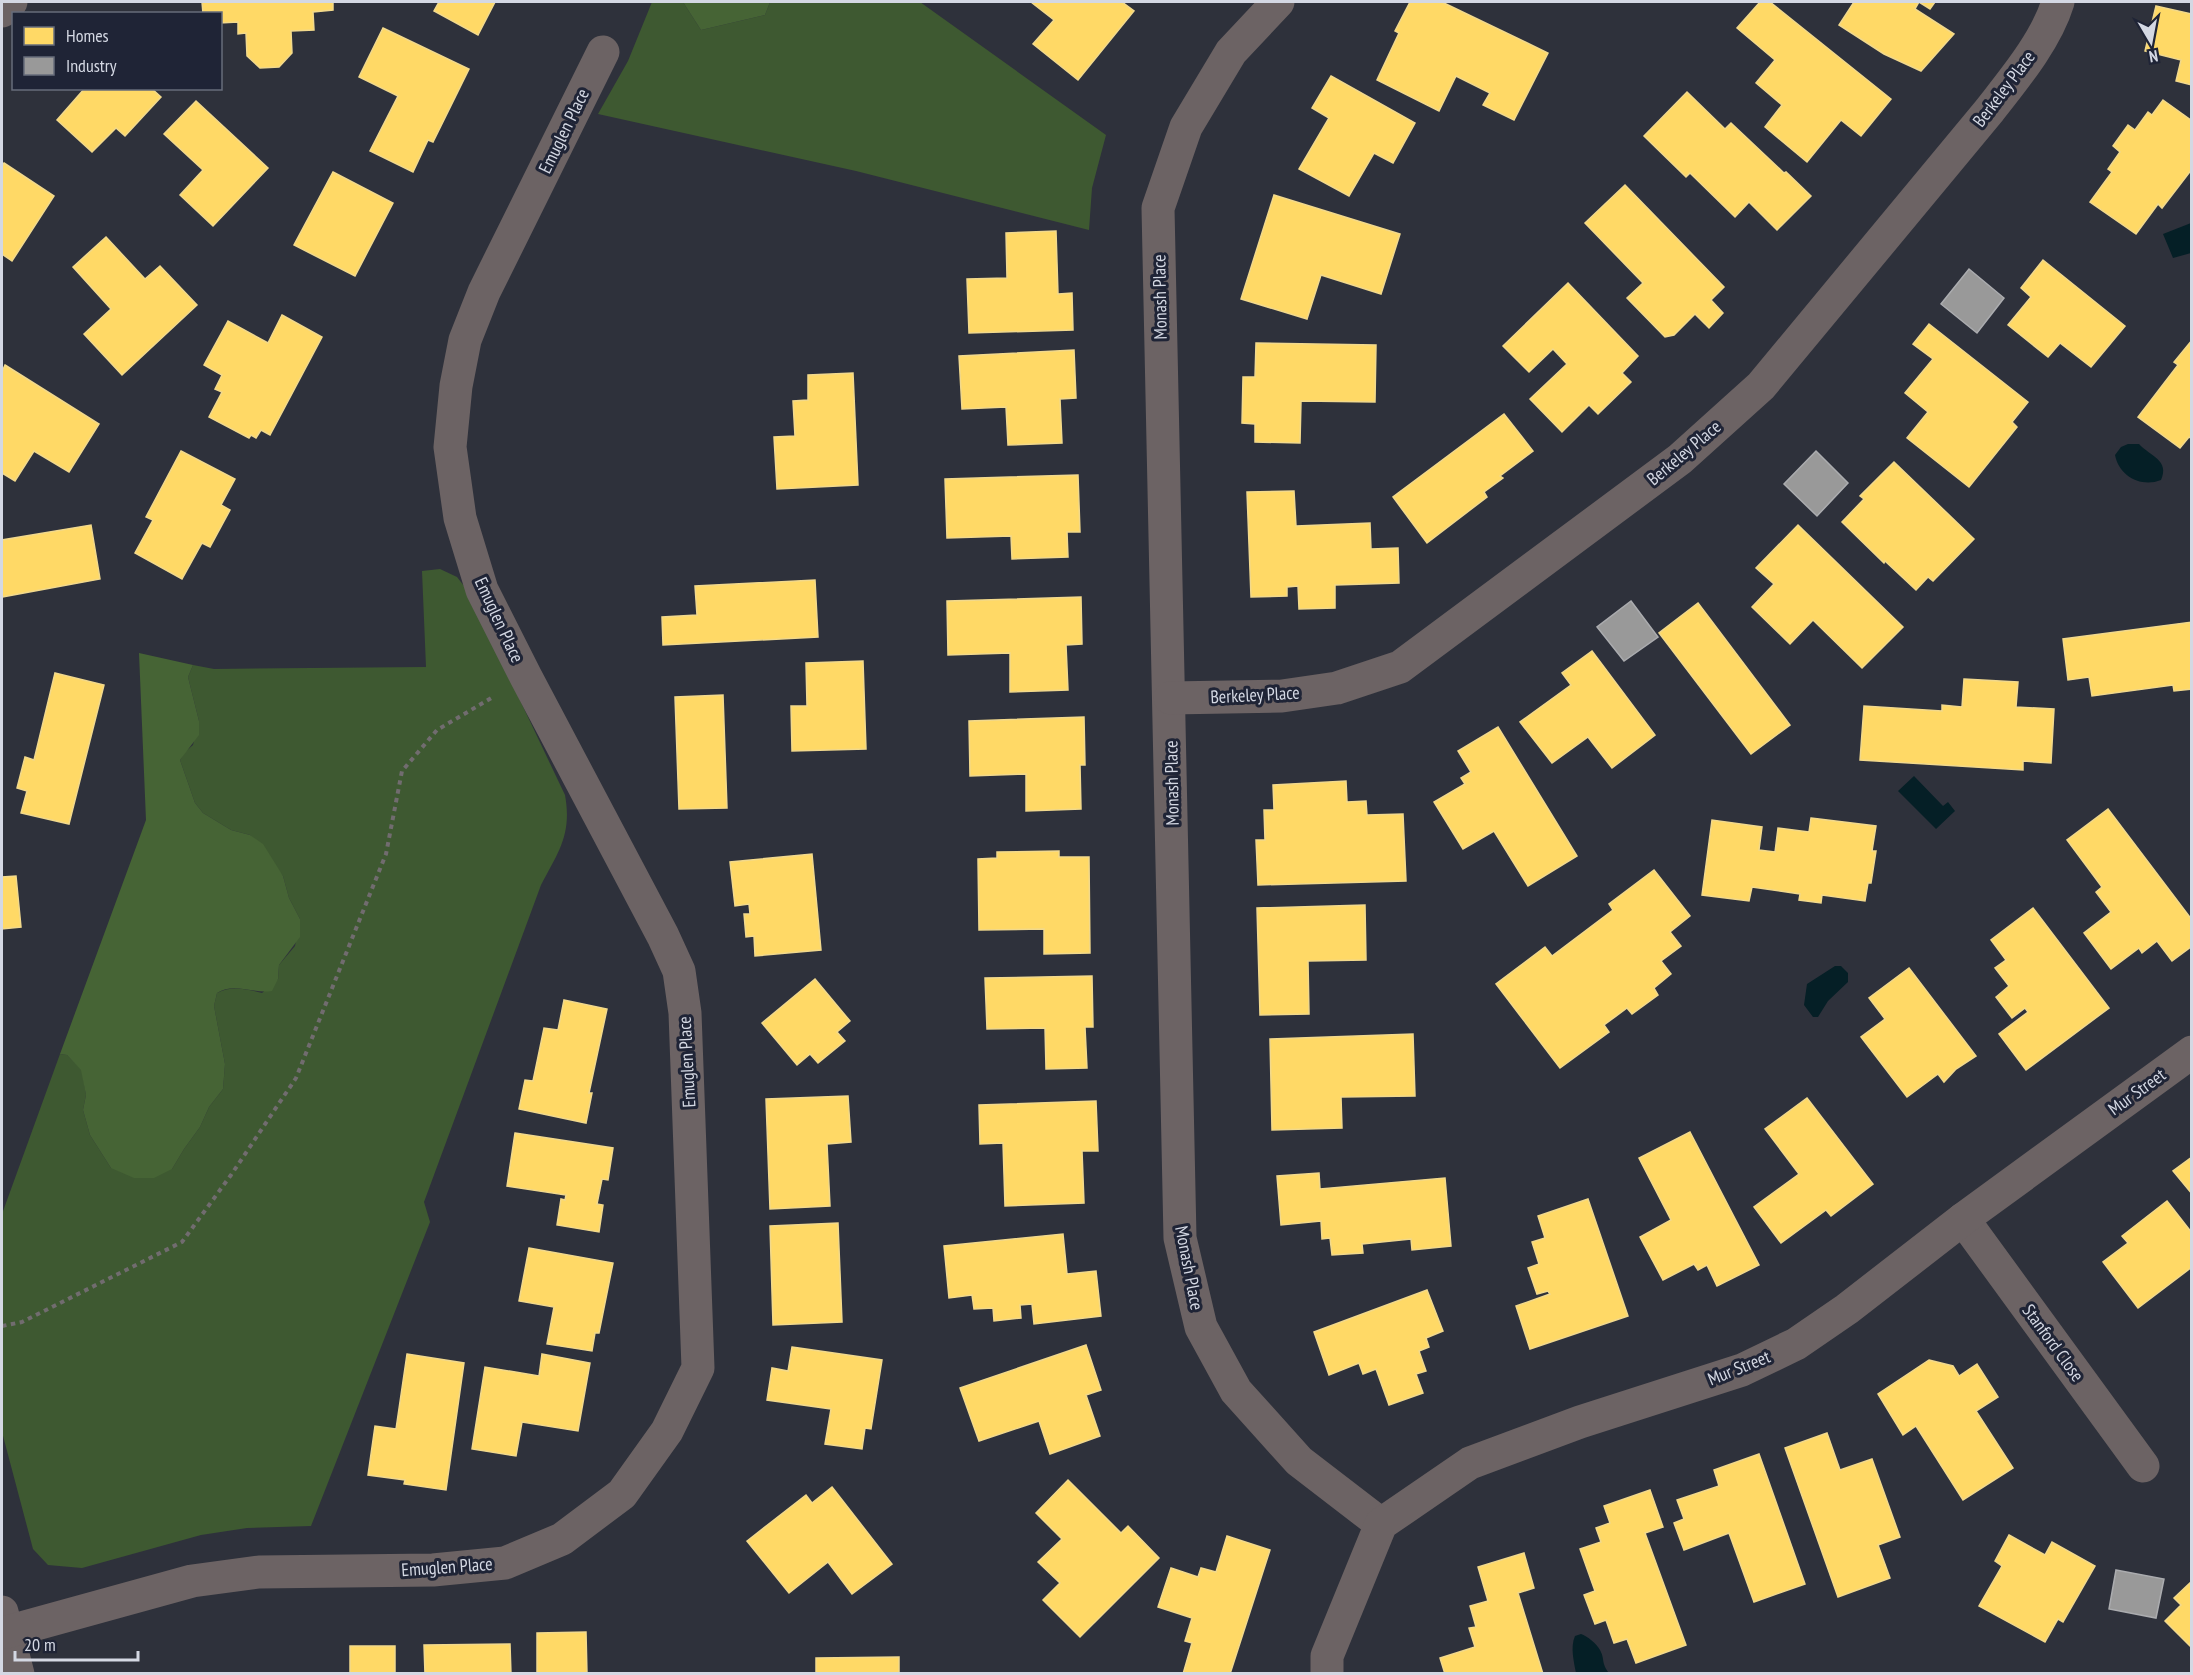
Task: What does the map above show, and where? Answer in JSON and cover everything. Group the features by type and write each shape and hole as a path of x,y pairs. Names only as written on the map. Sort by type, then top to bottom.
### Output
{"street":[{"path":"2,11 11,2"},
{"name":"Monash Place","path":"1278,2 1231,52 1186,127 1158,208 1180,1239 1201,1327 1236,1391 1299,1461 1381,1524"},
{"name":"Berkeley Place","path":"1170,698 1282,696 1337,688 1400,667 1680,459 1761,386 2022,69 2054,14 2058,2"},
{"name":"Emuglen Place","path":"4,1622 192,1581 248,1573 433,1570 505,1563 562,1539 622,1494 667,1431 698,1368 685,1013 679,971 663,936 482,590 460,518 450,447 456,386 465,340 484,292 603,52"},
{"name":"Mur Street","path":"1381,1524 1470,1463 1580,1422 1742,1370 1796,1344 1847,1309 1963,1219 2192,1052"},
{"name":"Stanford Close","path":"1963,1219 2143,1466"},
{"path":"1327,1674 1327,1656 1381,1524"},
{"path":"4,1622 18,1674"}],"path":[{"path":"2,1326 22,1323 182,1242 231,1175 296,1078 386,854 402,771 437,729 526,677"}],"green space":[{"path":"652,2 683,2 701,30 765,15 770,2 920,2 1106,135 1092,188 1089,230 856,171 598,114 628,61"},
{"path":"683,2 770,2 765,15 701,30"},
{"path":"440,569 457,577 468,591 565,795 567,821 562,842 541,885 424,1202 430,1222 311,1526 247,1528 201,1535 82,1568 48,1565 33,1549 2,1432 2,1214 60,1054 67,1055 82,1070 86,1095 83,1110 90,1135 111,1168 172,1169 200,1127 209,1107 223,1089 225,1064 214,1006 217,993 233,988 262,993 278,979 279,965 295,946 300,919 289,898 283,876 250,835 231,830 203,813 195,803 180,760 193,745 199,721 188,677 193,665 214,669 426,667 422,571"},
{"path":"139,653 193,665 188,677 199,721 199,735 180,760 195,803 203,813 231,830 250,835 263,844 283,876 289,898 300,919 300,937 279,965 278,979 272,991 230,988 217,993 214,1006 225,1064 223,1089 209,1107 200,1127 172,1169 154,1178 134,1178 111,1168 90,1135 83,1110 86,1095 81,1070 67,1055 60,1054 146,820"}],"water":[{"path":"2191,223 2191,253 2173,258 2163,234"},
{"path":"2128,444 2139,444 2158,459 2163,468 2161,480 2139,481 2121,469 2115,455 2121,447"},
{"path":"1914,776 1943,806 1948,802 1955,811 1936,829 1898,791"},
{"path":"1835,966 1841,966 1848,973 1848,982 1828,1001 1818,1017 1813,1017 1804,1005 1807,984"},
{"path":"1581,1634 1592,1640 1599,1648 1609,1673 1576,1673 1573,1645 1575,1636"}],"building: Homes":[{"path":"202,2 333,2 333,10 313,12 314,30 291,31 292,53 279,67 260,68 247,56 246,33 238,34 238,22 222,23 222,12 203,12"},
{"path":"439,2 495,2 478,35 434,11"},
{"path":"1031,2 1122,2 1134,11 1078,80 1033,44 1054,20"},
{"path":"1410,2 1442,2 1548,53 1514,120 1483,105 1490,93 1456,76 1439,111 1377,80 1399,33 1395,31"},
{"path":"1760,2 1770,2 1891,99 1861,136 1841,120 1807,162 1765,127 1782,105 1756,83 1775,60 1737,28"},
{"path":"1854,2 1919,2 1915,9 1954,34 1921,71 1884,54 1839,25"},
{"path":"1919,2 1935,2 1930,9"},
{"path":"2156,6 2192,14 2192,85 2176,81 2181,60 2145,51"},
{"path":"383,28 469,69 433,142 428,140 413,172 370,151 398,96 359,77"},
{"path":"1331,76 1415,123 1393,163 1374,153 1349,196 1299,169 1329,118 1312,108"},
{"path":"83,90 153,90 161,97 125,136 116,128 92,152 57,120"},
{"path":"1687,92 1725,129 1731,123 1811,196 1777,230 1749,202 1735,217 1690,173 1686,177 1644,136"},
{"path":"2163,100 2192,121 2192,169 2162,208 2158,204 2136,234 2090,202 2112,172 2108,169 2120,152 2113,146 2128,125 2135,130 2148,112 2152,115"},
{"path":"196,101 268,168 213,226 180,195 203,170 164,134"},
{"path":"4,163 54,196 12,261 2,254 2,167"},
{"path":"333,172 393,203 355,276 294,245"},
{"path":"1625,185 1724,287 1711,300 1723,313 1709,328 1695,314 1674,335 1665,337 1627,298 1643,283 1585,223"},
{"path":"1274,195 1400,234 1381,294 1321,275 1307,319 1241,299"},
{"path":"1056,231 1058,294 1072,293 1073,330 969,333 967,279 1007,278 1006,233"},
{"path":"106,237 145,279 160,266 197,305 122,375 84,334 111,309 73,267"},
{"path":"2043,260 2125,326 2091,367 2060,343 2048,357 2008,325 2031,297 2021,288"},
{"path":"1568,283 1638,356 1622,373 1631,382 1598,414 1589,405 1562,432 1530,399 1567,364 1553,349 1529,372 1503,346"},
{"path":"282,315 322,337 270,435 261,430 256,438 251,435 249,438 209,417 222,392 215,389 222,375 204,365 228,321 268,343"},
{"path":"1929,324 2028,402 2012,422 2017,427 1969,487 1907,438 1928,412 1905,393 1933,359 1913,344"},
{"path":"2192,340 2192,439 2189,437 2180,448 2138,417 2178,365 2174,362"},
{"path":"1256,343 1376,345 1375,402 1301,401 1300,443 1255,442 1255,424 1242,423 1243,377 1255,377"},
{"path":"1074,350 1076,398 1060,399 1062,443 1008,445 1006,407 962,409 959,356"},
{"path":"5,365 99,424 69,472 34,451 15,481 2,473 2,372"},
{"path":"853,373 858,485 777,489 774,437 795,436 793,401 808,400 808,375"},
{"path":"1504,414 1533,451 1500,476 1503,478 1484,492 1487,497 1427,543 1393,497"},
{"path":"181,451 235,479 221,505 230,510 210,547 202,543 182,579 135,553 153,520 146,517"},
{"path":"1894,462 1974,539 1933,581 1928,577 1916,590 1842,522 1864,499 1860,496"},
{"path":"1078,475 1080,532 1067,532 1068,557 1012,559 1011,536 947,538 945,479"},
{"path":"1294,491 1296,526 1370,523 1371,549 1398,548 1399,583 1335,585 1335,608 1299,609 1298,586 1287,587 1287,596 1251,597 1247,492"},
{"path":"91,525 100,579 2,597 2,540"},
{"path":"1798,525 1903,627 1862,668 1813,620 1790,644 1752,607 1774,584 1756,568"},
{"path":"815,580 818,637 663,645 662,617 697,615 695,586"},
{"path":"1081,597 1082,644 1066,645 1068,690 1010,692 1010,653 948,655 947,601"},
{"path":"1698,603 1790,725 1751,754 1659,633"},
{"path":"2192,622 2192,689 2174,691 2173,685 2092,696 2089,677 2068,680 2063,639"},
{"path":"1592,651 1655,735 1612,768 1588,737 1552,763 1520,722 1571,685 1562,673"},
{"path":"863,661 866,749 792,751 791,706 807,706 806,663"},
{"path":"55,673 104,685 69,824 21,813 27,791 17,788 25,757 34,760"},
{"path":"1964,679 2018,682 2016,707 2054,709 2051,763 2023,761 2023,770 1860,760 1864,706 1942,711 1942,705 1962,707"},
{"path":"723,695 727,808 679,809 675,697"},
{"path":"1084,717 1085,765 1080,765 1081,809 1026,811 1026,774 970,776 969,721"},
{"path":"1498,727 1577,856 1528,886 1494,831 1463,849 1434,802 1465,784 1461,778 1471,772 1458,751"},
{"path":"1346,781 1347,802 1366,801 1367,815 1403,814 1406,881 1258,885 1256,840 1265,840 1264,810 1274,810 1273,785"},
{"path":"2108,809 2192,920 2192,946 2172,961 2157,941 2142,953 2139,948 2111,969 2084,933 2111,912 2096,892 2102,887 2067,840"},
{"path":"1811,818 1876,826 1872,851 1876,851 1871,883 1868,883 1865,901 1822,895 1821,903 1799,900 1800,894 1752,887 1749,901 1702,895 1712,820 1762,827 1759,850 1775,852 1778,828 1809,832"},
{"path":"1059,851 1059,857 1089,857 1090,953 1044,954 1044,929 979,930 978,859 997,858 997,852"},
{"path":"812,854 821,950 755,956 754,936 746,937 744,914 750,914 749,904 735,906 730,862"},
{"path":"1654,870 1690,916 1670,932 1681,946 1661,961 1671,974 1654,988 1658,995 1632,1014 1627,1008 1604,1025 1609,1032 1560,1068 1496,984 1545,947 1552,956 1613,910 1609,904"},
{"path":"16,876 21,927 2,929 2,877"},
{"path":"1365,905 1366,960 1308,961 1309,1014 1260,1015 1257,908"},
{"path":"2033,908 2109,1008 2026,1070 1999,1034 2028,1012 2025,1008 2012,1018 1996,997 2009,986 1995,968 2006,960 1991,940"},
{"path":"1909,968 1976,1056 1956,1069 1944,1082 1938,1074 1907,1097 1861,1037 1885,1019 1869,998"},
{"path":"1092,976 1093,1027 1085,1027 1087,1068 1046,1069 1045,1028 987,1029 985,978"},
{"path":"815,979 850,1021 837,1032 845,1041 818,1063 810,1054 797,1065 762,1023"},
{"path":"564,1000 607,1009 589,1093 592,1093 586,1123 519,1109 525,1080 533,1081 544,1028 558,1030"},
{"path":"1413,1034 1415,1096 1341,1097 1342,1128 1272,1130 1270,1039"},
{"path":"848,1096 851,1142 827,1144 830,1206 770,1209 766,1099"},
{"path":"1807,1098 1873,1184 1831,1216 1826,1210 1781,1243 1754,1207 1799,1174 1765,1129"},
{"path":"1096,1101 1098,1151 1082,1151 1084,1203 1005,1206 1003,1143 980,1144 979,1105"},
{"path":"1690,1132 1759,1265 1717,1286 1707,1265 1698,1270 1694,1264 1663,1280 1640,1237 1671,1220 1639,1158"},
{"path":"515,1133 613,1148 608,1180 602,1179 597,1204 603,1205 599,1232 557,1225 561,1199 565,1200 566,1195 507,1186"},
{"path":"2192,1157 2192,1194 2173,1171"},
{"path":"1319,1173 1320,1189 1445,1178 1451,1246 1412,1250 1411,1239 1362,1244 1363,1253 1332,1255 1330,1238 1322,1239 1321,1221 1281,1225 1277,1176"},
{"path":"1588,1199 1628,1316 1530,1349 1516,1306 1550,1294 1548,1291 1537,1294 1528,1268 1539,1264 1532,1242 1545,1238 1538,1216"},
{"path":"2167,1201 2192,1233 2192,1267 2138,1308 2103,1262 2128,1243 2122,1236"},
{"path":"838,1223 842,1322 773,1325 770,1226"},
{"path":"1063,1234 1067,1274 1096,1271 1101,1316 1034,1324 1032,1304 1020,1305 1021,1318 994,1321 993,1308 974,1309 972,1295 949,1298 944,1246"},
{"path":"529,1248 613,1263 599,1333 595,1333 592,1351 547,1344 554,1307 519,1301"},
{"path":"1427,1290 1443,1331 1426,1338 1429,1347 1419,1351 1426,1371 1416,1374 1423,1393 1389,1405 1376,1369 1363,1374 1359,1363 1329,1375 1314,1332"},
{"path":"1086,1345 1101,1390 1086,1395 1100,1436 1050,1454 1039,1421 979,1441 960,1388"},
{"path":"792,1347 882,1360 871,1429 865,1428 862,1449 825,1444 831,1409 767,1400 772,1368 788,1371"},
{"path":"407,1354 464,1363 446,1490 404,1484 405,1480 368,1475 375,1426 396,1429"},
{"path":"542,1354 590,1363 578,1431 522,1422 516,1456 472,1449 485,1367 539,1376"},
{"path":"1929,1360 1953,1366 1959,1376 1977,1364 1998,1397 1976,1411 2013,1468 1963,1500 1916,1426 1903,1435 1878,1394"},
{"path":"1827,1433 1840,1470 1872,1459 1900,1537 1878,1545 1890,1578 1838,1597 1785,1448"},
{"path":"1759,1454 1805,1584 1754,1602 1729,1533 1684,1550 1674,1523 1684,1519 1677,1500 1719,1486 1714,1470"},
{"path":"1068,1480 1121,1533 1128,1526 1159,1558 1080,1637 1043,1600 1060,1583 1038,1562 1062,1539 1036,1513"},
{"path":"832,1487 892,1564 852,1594 828,1562 789,1593 747,1541 806,1495 812,1503"},
{"path":"1650,1490 1663,1527 1645,1533 1686,1645 1636,1663 1627,1639 1614,1643 1606,1620 1595,1624 1584,1595 1595,1591 1580,1549 1601,1542 1596,1528 1610,1523 1604,1506"},
{"path":"2009,1535 2045,1555 2052,1542 2095,1566 2063,1622 2058,1619 2045,1642 1979,1606 2002,1566 1995,1561"},
{"path":"1227,1536 1270,1550 1230,1674 1183,1674 1192,1643 1185,1641 1192,1618 1158,1607 1171,1568 1198,1577 1201,1568 1216,1572"},
{"path":"1524,1553 1534,1588 1518,1593 1543,1674 1445,1674 1440,1658 1475,1647 1469,1628 1476,1627 1470,1606 1488,1601 1478,1567"},
{"path":"2192,1581 2192,1648 2165,1621 2181,1605 2174,1598"},
{"path":"586,1632 587,1674 537,1674 537,1633"},
{"path":"510,1644 511,1674 425,1674 424,1645"},
{"path":"350,1646 395,1646 395,1674 350,1674"},
{"path":"899,1657 899,1674 816,1674 816,1658"}],"building: Industry":[{"path":"1969,269 2004,298 1977,333 1941,304"},
{"path":"1816,451 1848,483 1817,516 1784,484"},
{"path":"1631,601 1658,637 1624,661 1597,627"},
{"path":"2116,1570 2164,1579 2156,1618 2109,1609"}]}
